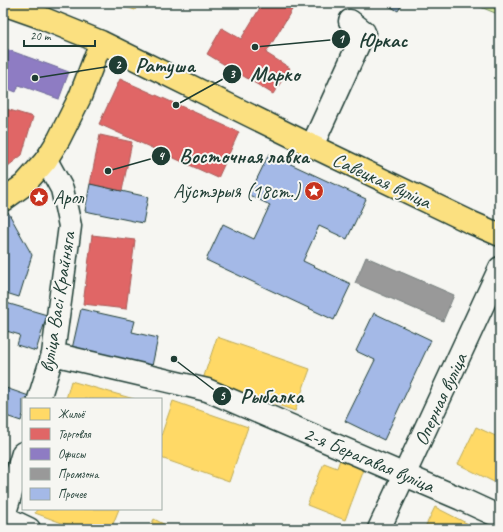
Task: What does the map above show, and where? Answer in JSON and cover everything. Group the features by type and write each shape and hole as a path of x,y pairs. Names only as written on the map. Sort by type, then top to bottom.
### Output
{"main road":[{"name":"Савецкая вуліца","path":"3,4 39,9 101,42 312,146 500,235"},
{"path":"3,200 24,185 46,160 59,139 80,97 101,42"}],"street":[{"path":"312,146 364,32 350,21"},
{"name":"вуліца Васі Крайняга","path":"39,398 53,354 70,226 62,189 46,160"},
{"name":"Оперная вуліца","path":"379,529 500,268"},
{"name":"2-я Берагавая вуліца","path":"53,354 207,390 405,474 500,517"},
{"path":"22,456 3,518 29,529"}],"green space":[{"path":"471,3 500,3 500,15"}],"building: Жильё":[{"path":"113,3 137,3 135,10"},
{"path":"217,337 310,369 295,411 203,379"},
{"path":"71,381 130,398 66,398"},
{"path":"173,401 248,427 229,482 162,458 162,433"},
{"path":"476,427 500,438 500,485 458,464"},
{"path":"341,457 365,467 345,520 307,505 324,463 337,468"},
{"path":"435,507 476,528 476,529 424,529"},
{"path":"36,510 119,510 111,529 78,529 35,513"},
{"path":"154,519 173,529 149,529"}],"building: Торговля":[{"path":"263,3 296,3 266,53 290,68 273,94 207,54 222,28 241,39"},
{"path":"120,79 239,132 218,178 99,124"},
{"path":"3,108 33,117 22,155 3,170"},
{"path":"100,135 132,142 122,191 90,184"},
{"path":"92,235 135,240 126,309 83,304"}],"building: Офисы":[{"path":"3,48 69,72 59,99 19,85 16,92 3,87"}],"building: Промзона":[{"path":"366,257 454,295 443,321 355,283"}],"building: Прочее":[{"path":"384,3 403,3 398,11"},
{"path":"269,154 366,199 347,239 319,226 303,261 351,284 334,320 206,260 223,224 254,239 270,205 249,195"},
{"path":"90,184 148,197 143,223 85,211"},
{"path":"8,212 32,255 19,297 3,292 3,215"},
{"path":"3,302 47,315 36,351 17,345 20,335 3,330"},
{"path":"81,309 135,321 132,332 158,338 152,366 72,349"},
{"path":"374,313 431,340 384,440 345,421 375,360 356,351"},
{"path":"3,387 29,396 28,398 22,398 21,421 3,415"}],"place":[{"name":"Юркас","path":"255,47"},
{"name":"Ратуша","path":"35,78"},
{"name":"Марко","path":"176,105"},
{"name":"Восточная лавка","path":"108,171"},
{"name":"Аўстэрыя (18ст.)","path":"314,191"},
{"name":"Арол","path":"39,197"},
{"name":"Рыбалка","path":"174,359"}]}
